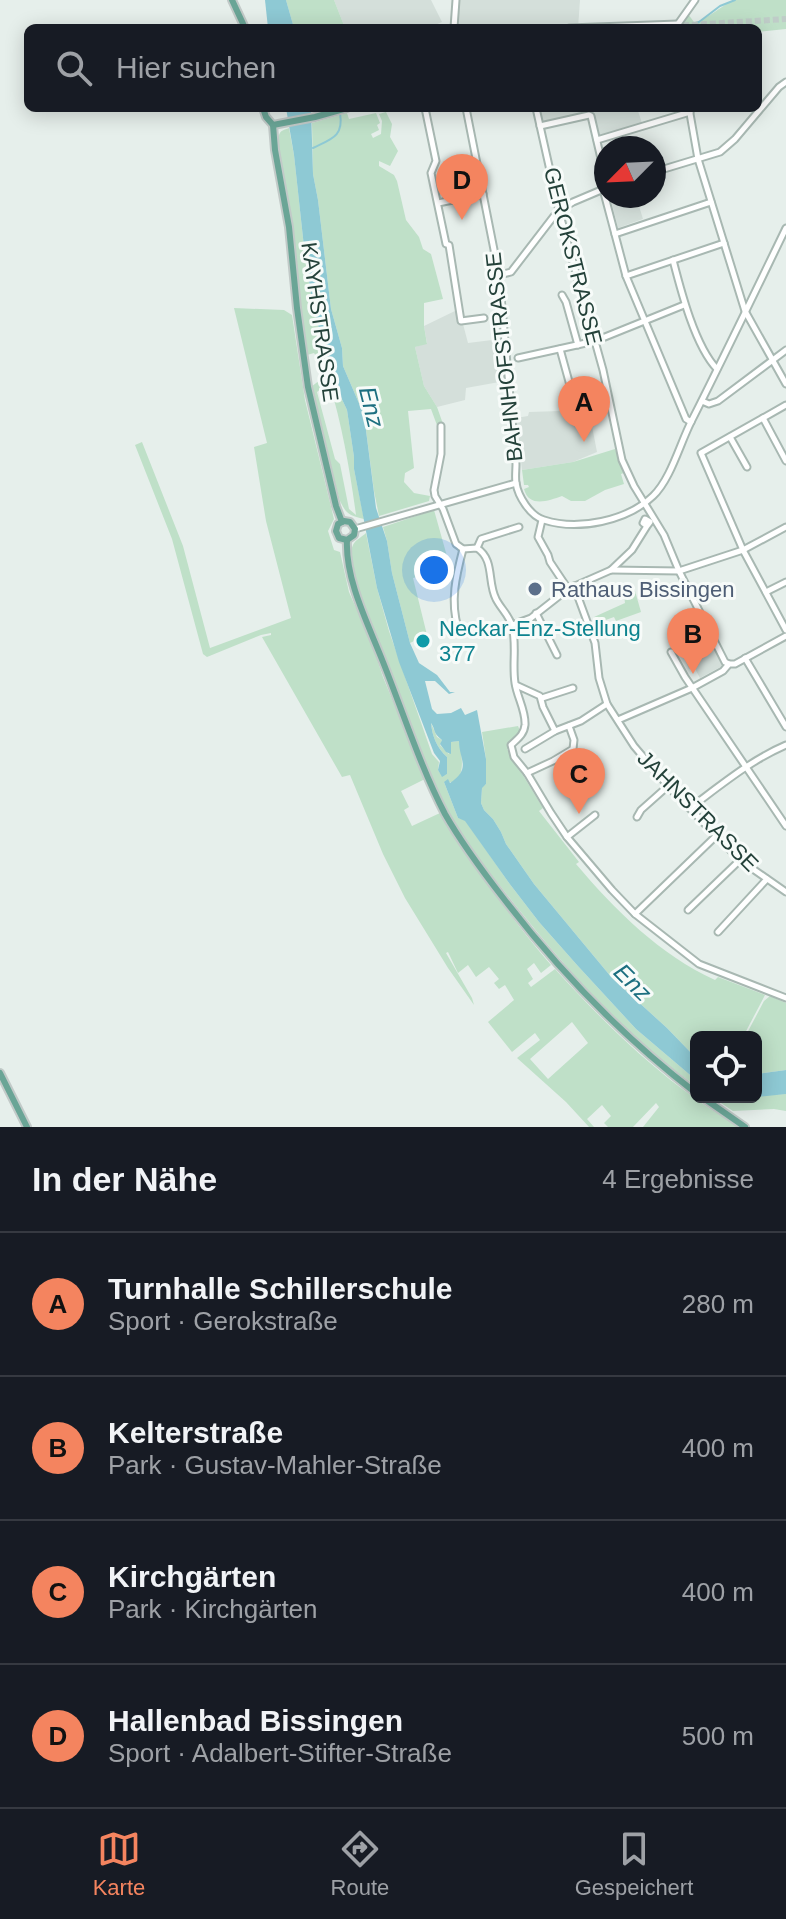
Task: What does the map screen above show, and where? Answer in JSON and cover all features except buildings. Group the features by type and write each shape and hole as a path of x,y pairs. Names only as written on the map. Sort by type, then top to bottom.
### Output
{"main road":[{"path":"232,0 243,24"},
{"path":"264,112 275,125 330,112"},
{"name":"KAYHSTRASSE","path":"275,125 275,150 289,227 308,387 342,522"},
{"path":"342,522 350,522 357,528 347,540 337,535 336,527 342,522"},
{"path":"347,540 348,565 365,616 446,816 509,906 569,978 620,1030 690,1088"},
{"path":"0,1073 27,1127"},
{"path":"710,1103 745,1127"}],"street":[{"path":"454,24 456,0"},
{"path":"681,24 695,0"},
{"path":"762,107 786,82"},
{"path":"426,112 436,161 431,173 446,244 449,245 461,321 484,318"},
{"name":"BAHNHOFSTRASSE","path":"467,112 499,275 516,483 528,508 542,520 538,537 568,589"},
{"name":"GEROKSTRASSE","path":"537,112 560,213 603,370 622,460 660,528 725,662 729,664"},
{"path":"609,136 684,112"},
{"path":"690,112 698,159 745,311 786,384"},
{"path":"666,168 720,152 758,112"},
{"path":"540,126 589,115 596,136"},
{"path":"499,275 511,272 554,216 573,202 594,193"},
{"path":"438,203 483,194"},
{"path":"615,234 711,202"},
{"path":"609,208 626,276 686,419 691,422"},
{"path":"542,520 580,524 603,521 626,514 656,493 786,228"},
{"path":"626,276 724,243"},
{"path":"673,260 684,305 701,344 717,369"},
{"path":"562,295 578,345"},
{"path":"518,358 595,341 684,305"},
{"path":"560,349 571,389"},
{"path":"702,401 709,404 718,401 786,350"},
{"path":"786,405 701,453 743,550 786,630"},
{"path":"763,418 786,461"},
{"path":"441,426 435,496 441,504 453,540 463,549 477,548 487,558 494,595 512,625 515,685 525,722 521,736 511,745 514,757 567,837 635,914 699,964 786,998"},
{"path":"730,437 747,467"},
{"path":"357,528 516,483"},
{"path":"512,625 531,618 568,589 611,570 632,550 647,526 660,528"},
{"path":"477,548 481,539 519,527"},
{"path":"611,570 679,571 743,550 786,527"},
{"path":"458,628 453,598 463,549"},
{"path":"766,592 786,582"},
{"name":"JAHNSTRASSE","path":"574,586 595,643 599,678 607,704 634,746 740,860 786,892"},
{"path":"536,613 557,655"},
{"path":"618,720 692,688 723,671 729,664 735,664 786,636"},
{"path":"671,652 786,826"},
{"path":"745,658 786,727"},
{"path":"515,685 542,698 573,688"},
{"path":"542,698 555,731"},
{"path":"525,749 607,704"},
{"path":"527,773 573,749 574,740 569,726"},
{"path":"690,808 746,767 786,745"},
{"path":"637,817 668,786"},
{"path":"567,837 595,815"},
{"path":"635,914 716,836"},
{"path":"688,910 740,860"},
{"path":"718,932 767,879"}],"shaded area":[{"path":"334,0 431,0 442,22 437,24 343,24"},
{"path":"458,0 580,0 578,24 459,24"},
{"path":"539,112 588,112 543,122"},
{"path":"593,112 638,112 642,123 599,136"},
{"path":"613,208 640,208 643,219 618,228"},
{"path":"459,309 468,343 500,339 505,381 466,388 465,400 437,407 424,386 415,347 427,343 424,326"},
{"path":"578,406 583,422 591,421 597,452 573,462 522,470 516,418 528,416 529,412 560,411"},
{"path":"713,646 724,665 700,678 694,667 689,669 685,660"}],"green space":[{"path":"286,0 334,0 343,24 293,24"},
{"path":"733,0 786,0 786,29 762,32 762,24 681,24 688,14 694,22"},
{"path":"386,112 392,124 390,137 398,151 390,166 379,161 379,166 394,175 397,181 406,220 419,237 423,249 431,254 443,299 424,303 427,344 415,347 424,386 443,424 445,448 442,458 439,458 438,428 431,409 408,411 414,468 405,473 404,482 414,493 430,496 429,501 379,516 364,415 343,366 342,348 331,309 313,174 312,123 347,113 349,119 376,113 380,123 377,125 379,130 371,134 373,138 381,134 382,121 379,114"},
{"path":"289,128 312,301 326,356 347,410 364,519 349,514 340,501 315,409 311,387 320,380 321,363 314,353 307,355 278,150 279,135","holes":["329,382 345,448 356,515 349,509 340,464 335,459 317,392"]},
{"path":"234,308 284,310 292,315 305,400 334,519 328,531 334,550 340,552 349,592 425,779 401,791 409,807 404,810 412,826 440,813 492,891 551,965 541,973 534,963 527,969 533,979 528,983 531,987 555,969 647,1061 690,1094 690,1103 703,1103 738,1127 643,1127 659,1107 656,1103 633,1127 608,1127 604,1123 611,1116 602,1105 587,1119 594,1127 589,1127 517,1058 540,1040 535,1033 512,1052 488,1022 514,1000 505,985 499,989 494,983 499,979 489,967 476,977 468,965 458,973 446,953 474,1005 448,968 405,898 350,775 342,777 262,637 271,633 207,657 203,654 172,539 135,445 142,442 183,546 210,648 291,618 266,521 254,447 267,443","holes":["572,1022 588,1043 548,1079 530,1059"]},
{"path":"615,449 624,473 621,474 624,484 585,501 571,501 562,496 540,502 526,495 524,489 529,487 524,485 522,470 573,462"},
{"path":"434,510 450,567 446,571 413,578 427,635 410,643 383,527"},
{"path":"366,533 389,631 442,776 447,774 447,757 436,742 431,723 437,737 442,740 440,745 449,754 450,742 459,741 460,774 452,782 444,782 458,818 465,820 539,922 636,1029 690,1075 690,1081 645,1045 575,976 485,867 452,820 430,774 358,588 351,553 354,543"},
{"path":"635,591 641,612 616,621 614,617 603,621 605,626 599,629 594,617 625,603 624,595"},
{"path":"518,726 521,733 507,749 543,808 539,811 579,862 576,864 640,930 695,970 715,980 718,977 765,995 746,1031 690,1031 690,1052 612,978 534,884 493,819 484,810 481,803 482,787 486,784 486,759 482,732"},
{"path":"770,996 786,1003 786,1070 762,1073 762,1031 748,1031 764,1001"},
{"path":"786,1094 786,1111 733,1111 721,1103 762,1103 763,1095"}],"water":[{"path":"265,0 286,0 293,24 268,24"},
{"path":"287,112 311,112 313,174 331,309 342,348 343,366 364,415 376,508 387,541 410,643 419,663 437,675 450,692 455,692 449,694 435,681 425,681 432,709 437,714 451,713 461,708 465,715 477,710 486,759 486,784 482,788 481,803 484,810 493,819 534,884 612,978 690,1052 690,1075 636,1029 577,965 539,922 465,821 458,818 444,782 448,779 450,783 457,778 463,768 459,741 451,742 451,754 446,752 431,723 436,742 447,757 447,774 442,777 438,770 440,761 434,753 399,662 377,588 354,469 347,410 326,356 312,301"},
{"path":"786,1070 786,1094 762,1096 762,1073"}],"waterway":[{"path":"693,24 735,0"},
{"path":"313,148 335,136 340,127 340,113"}],"tunnel":[{"path":"706,24 786,19"}],"place":[{"name":"Hallenbad Bissingen","path":"462,220"},
{"name":"Turnhalle Schillerschule","path":"584,442"},
{"name":"Rathaus Bissingen","path":"535,589"},
{"name":"Neckar-Enz-Stellung 377","path":"423,641"},
{"name":"Kelterstraße","path":"693,674"},
{"name":"Kirchgärten","path":"579,814"}],"water label":[{"name":"Enz","path":"372,407"},
{"name":"Enz","path":"633,982"}]}
